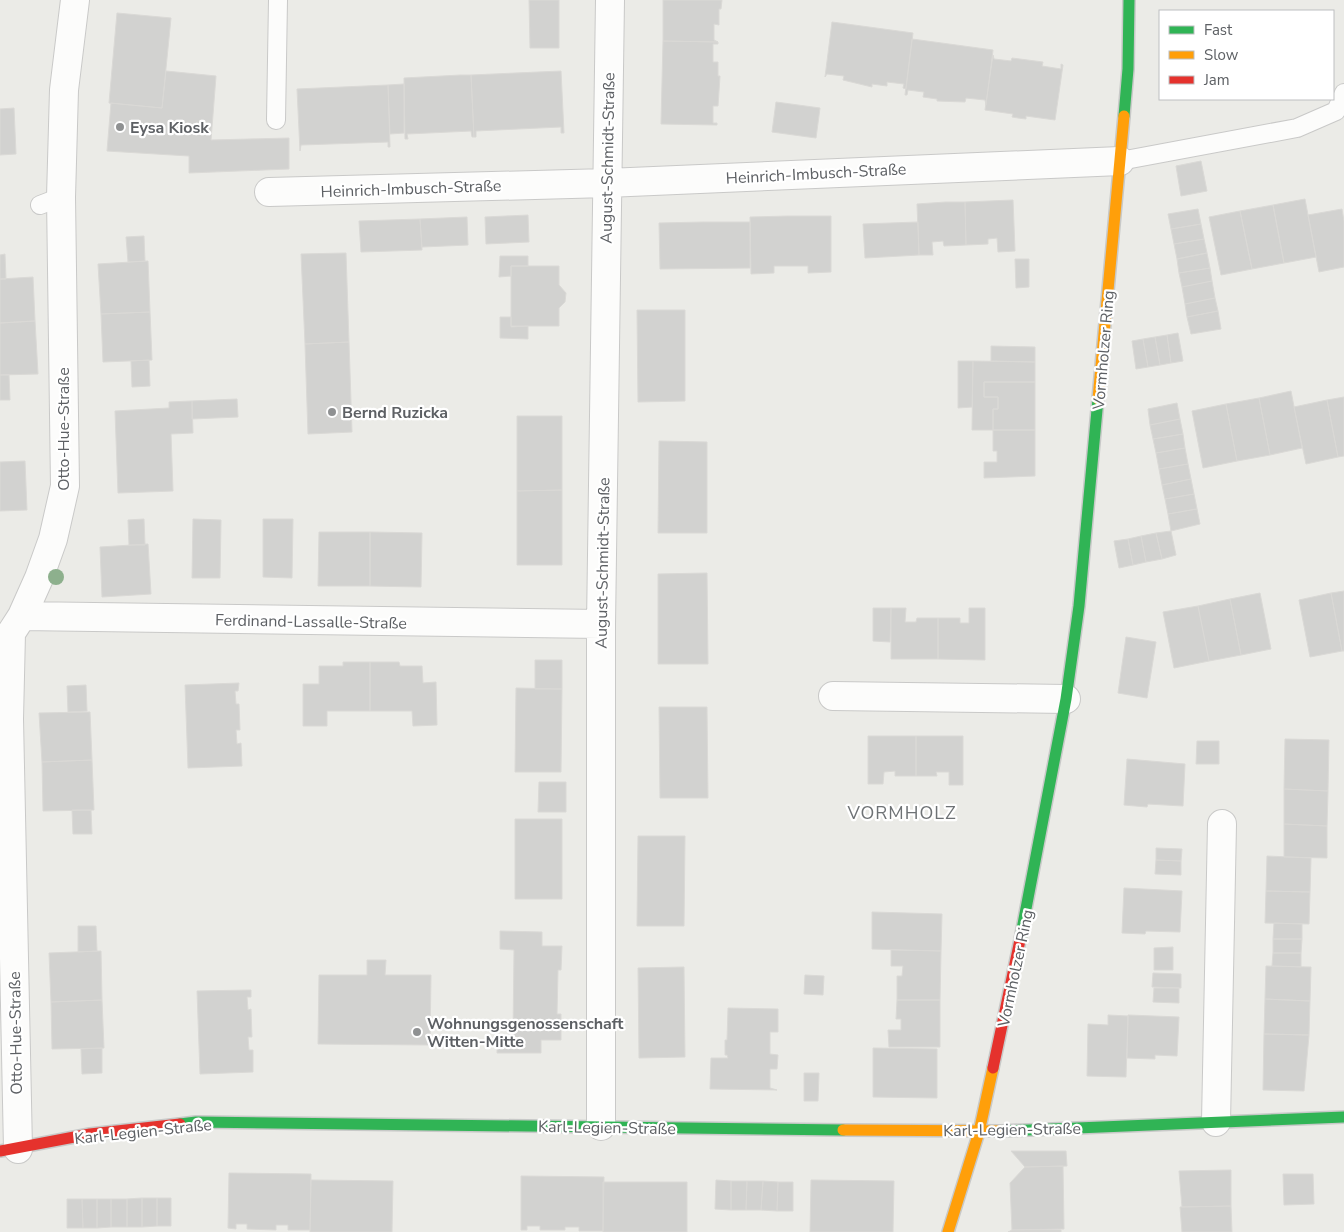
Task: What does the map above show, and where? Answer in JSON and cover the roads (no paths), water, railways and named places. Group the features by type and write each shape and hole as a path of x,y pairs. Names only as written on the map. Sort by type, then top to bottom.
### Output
{"street":[{"name":"Otto-Hue-Straße","path":"9,1150 8,719 11,633 22,616 53,538 65,486 50,201 75,0"},
{"name":"August-Schmidt-Straße","path":"601,1126 601,624 610,0"},
{"name":"Vormholzer Ring","path":"948,1232 979,1132 1030,895 1066,700 1079,606 1120,161 1128,69 1129,0"},
{"name":"Heinrich-Imbusch-Straße","path":"269,192 607,183 1120,161"},
{"name":"Ferdinand-Lassalle-Straße","path":"22,616 601,624"},
{"path":"833,696 1066,700"},
{"path":"1216,1122 1222,824"},
{"name":"Karl-Legien-Straße","path":"9,1150 90,1134 196,1122 979,1132 1216,1122 1281,1122 1344,1117"}],"lane":[{"path":"276,120 278,0"},
{"name":"Heinrich-Imbusch-Straße","path":"1120,161 1297,128 1336,110 1344,93"}],"place":[{"name":"Eysa Kiosk","path":"120,127"},
{"name":"Bernd Ruzicka","path":"332,412"},
{"name":"Wohnungsgenossenschaft Witten-Mitte","path":"417,1032"}],"district":[{"name":"VORMHOLZ","path":"902,813"}]}
